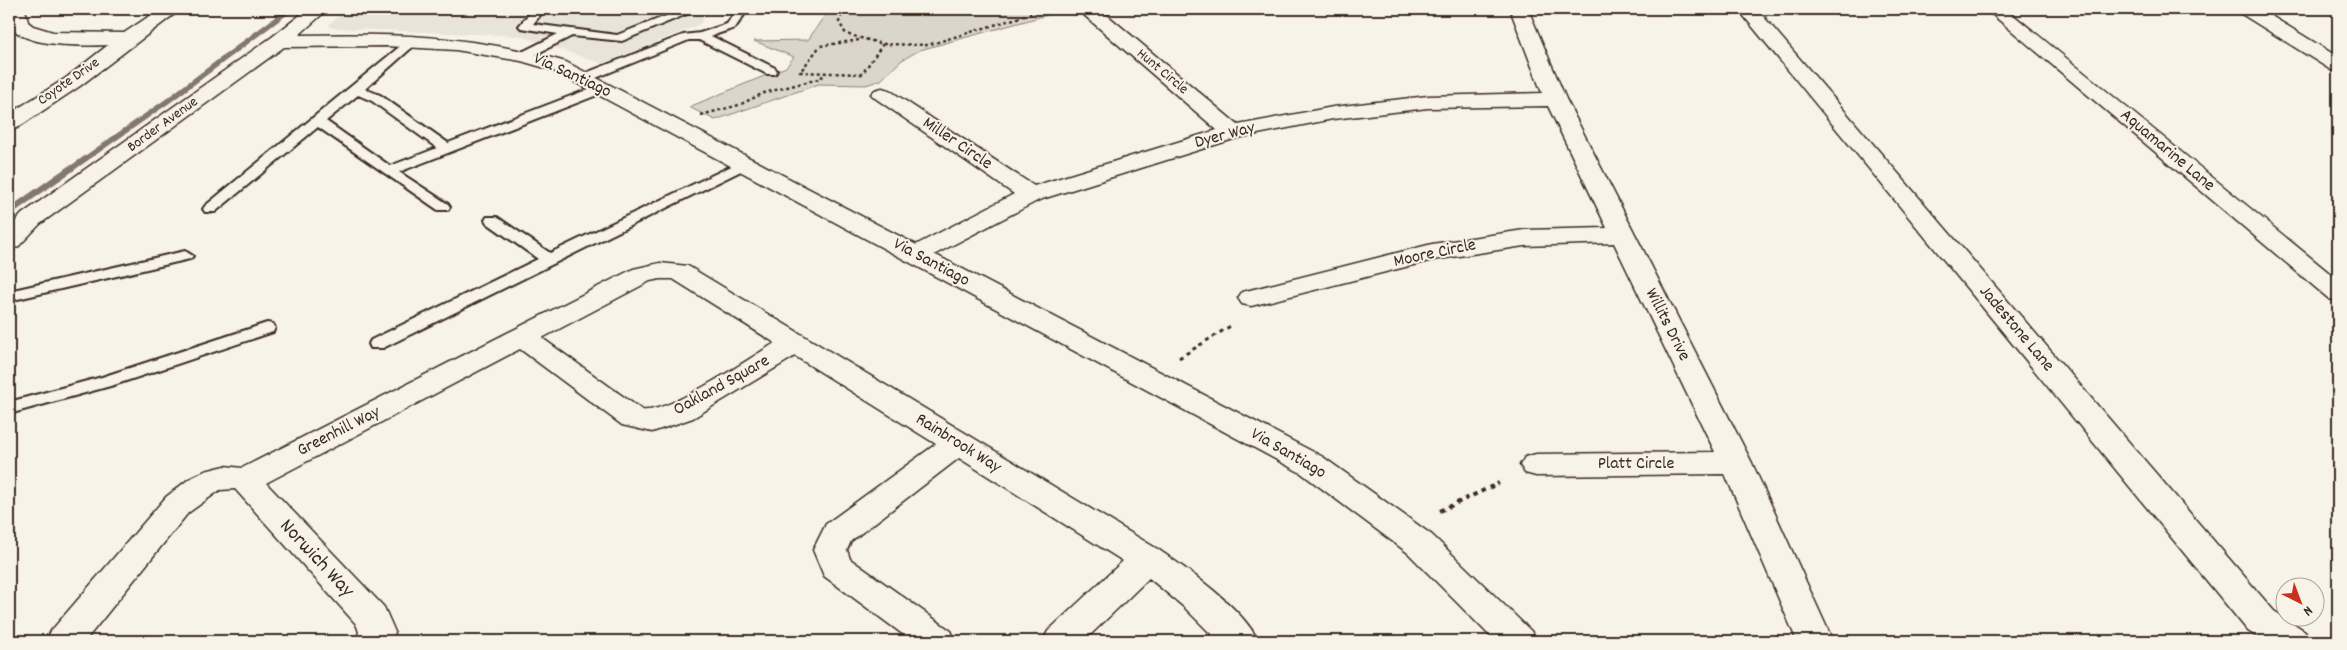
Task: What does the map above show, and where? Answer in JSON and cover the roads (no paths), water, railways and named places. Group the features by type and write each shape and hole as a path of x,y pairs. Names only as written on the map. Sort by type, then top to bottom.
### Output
{"street":[{"path":"16,9 19,24 29,32 54,38 90,40 128,38"},
{"name":"Coyote Drive","path":"9,124 73,82 128,38 172,9"},
{"name":"Border Avenue","path":"9,242 31,219 279,41 319,9"},
{"name":"Willits Drive","path":"1519,9 1555,99 1736,463 1815,641"},
{"name":"Jadestone Lane","path":"1747,9 2261,621 2292,641"},
{"name":"Aquamarine Lane","path":"1995,9 2338,293"},
{"path":"2247,9 2338,66"},
{"name":"Hunt Circle","path":"1091,11 1232,132"},
{"name":"Via Santiago","path":"279,41 413,41 472,45 526,55 559,66 1312,464 1420,544 1518,641"},
{"name":"Miller Circle","path":"882,94 1031,195"},
{"name":"Dyer Way","path":"915,255 1031,195 1232,132 1333,113 1428,102 1555,99"},
{"name":"Moore Circle","path":"1251,298 1432,252 1524,238 1622,235"},
{"name":"Greenhill Way","path":"245,480 642,275 660,271"},
{"name":"Rainbrook Way","path":"660,271 679,272 1147,560 1184,585 1216,613 1240,641"},
{"name":"Oakland Square","path":"523,338 633,418 652,422 682,411 796,343"},
{"path":"938,641 836,567 830,550 838,533 958,444"},
{"name":"Platt Circle","path":"1536,465 1736,463"},
{"path":"64,641 177,505 193,491 214,479 231,476 245,480"},
{"name":"Norwich Way","path":"245,480 371,618 378,632 374,641"},
{"path":"1061,641 1147,560"}],"lane":[{"path":"539,9 524,26 618,39 693,9"},
{"path":"389,170 446,148 592,84 687,37 701,36 731,26 742,9"},
{"path":"526,55 570,32"},
{"path":"701,36 771,71"},
{"path":"210,209 413,41"},
{"path":"356,90 376,98 446,148"},
{"path":"318,121 443,206"},
{"path":"377,344 744,164"},
{"path":"492,220 550,260"},
{"path":"9,296 185,256"},
{"path":"9,408 108,381 267,328"}],"waterway":[{"path":"68,171 169,100 290,9"},
{"path":"9,212 70,169"}]}
